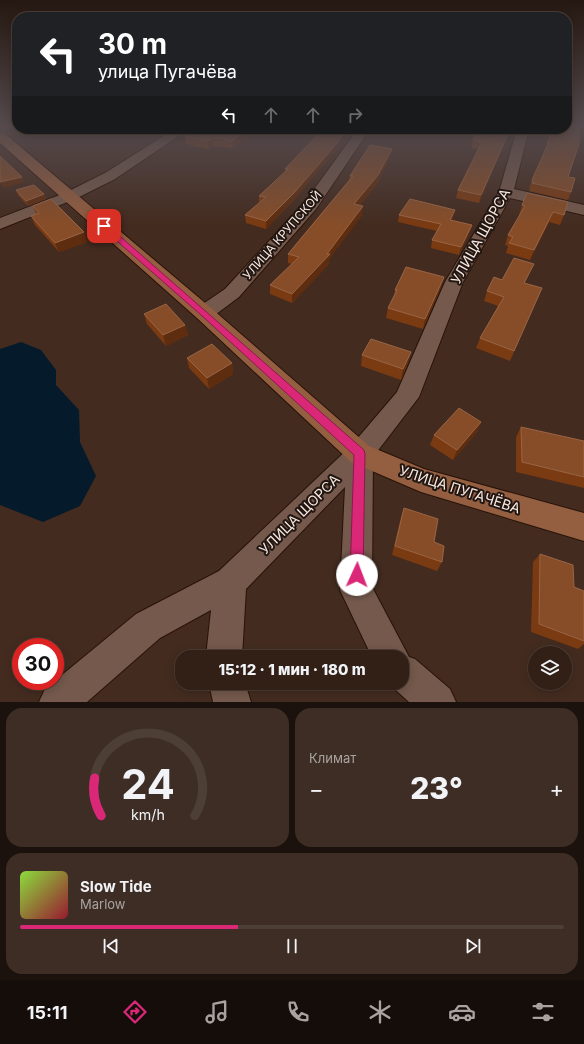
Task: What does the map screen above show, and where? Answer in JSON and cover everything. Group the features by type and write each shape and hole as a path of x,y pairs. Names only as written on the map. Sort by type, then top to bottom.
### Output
{"street":[{"name":"УЛИЦА ПУГАЧЁВА","path":"28,160 204,313 360,454 421,480 584,527"},
{"path":"0,224 70,196 110,176 135,160"},
{"name":"УЛИЦА КРУПСКОЙ","path":"204,313 232,293 310,206 342,160"},
{"name":"УЛИЦА ЩОРСА","path":"58,702 148,626 230,582 360,454 407,398 454,282 506,192 515,160"},
{"path":"506,192 584,210"},
{"path":"360,454 356,590 387,650"},
{"path":"225,650 230,582"},
{"path":"409,678 437,702"},
{"path":"229,690 232,702"}],"water":[{"path":"21,342 41,350 56,370 56,385 79,410 80,442 96,476 80,506 43,522 0,505 0,349"}],"building":[{"path":"0,160 4,160 22,177 0,182"},
{"path":"294,160 323,160 294,193 266,221 245,215 266,197 259,196 288,169 285,169"},
{"path":"360,160 386,160 378,175 354,204 363,206 327,254 330,254 292,294 270,285 299,257 288,254 353,176 350,176"},
{"path":"473,160 497,160 481,195 458,190"},
{"path":"541,160 574,160 568,177 575,178 571,192 532,183"},
{"path":"34,185 44,194 26,201 16,190"},
{"path":"527,193 568,202 564,215 553,212 534,250 509,243 513,237 508,235 525,206 522,205"},
{"path":"51,199 84,232 55,243 31,216 39,213 33,206"},
{"path":"410,199 455,210 450,220 472,225 461,247 432,240 441,224 399,215"},
{"path":"514,258 534,264 524,283 542,288 514,351 480,338 504,297 487,291 494,277 502,280"},
{"path":"406,267 444,277 425,319 388,308"},
{"path":"166,304 185,325 163,335 144,314"},
{"path":"371,339 411,352 403,369 362,355"},
{"path":"212,344 232,363 207,378 187,358"},
{"path":"459,408 481,422 457,450 434,435"},
{"path":"521,427 584,441 584,477 522,462"},
{"path":"404,508 438,519 434,542 444,546 442,562 395,546"},
{"path":"540,554 573,565 574,587 584,591 584,641 539,624"}],"route":[{"path":"104,226 204,313 360,454 357,575"}]}
